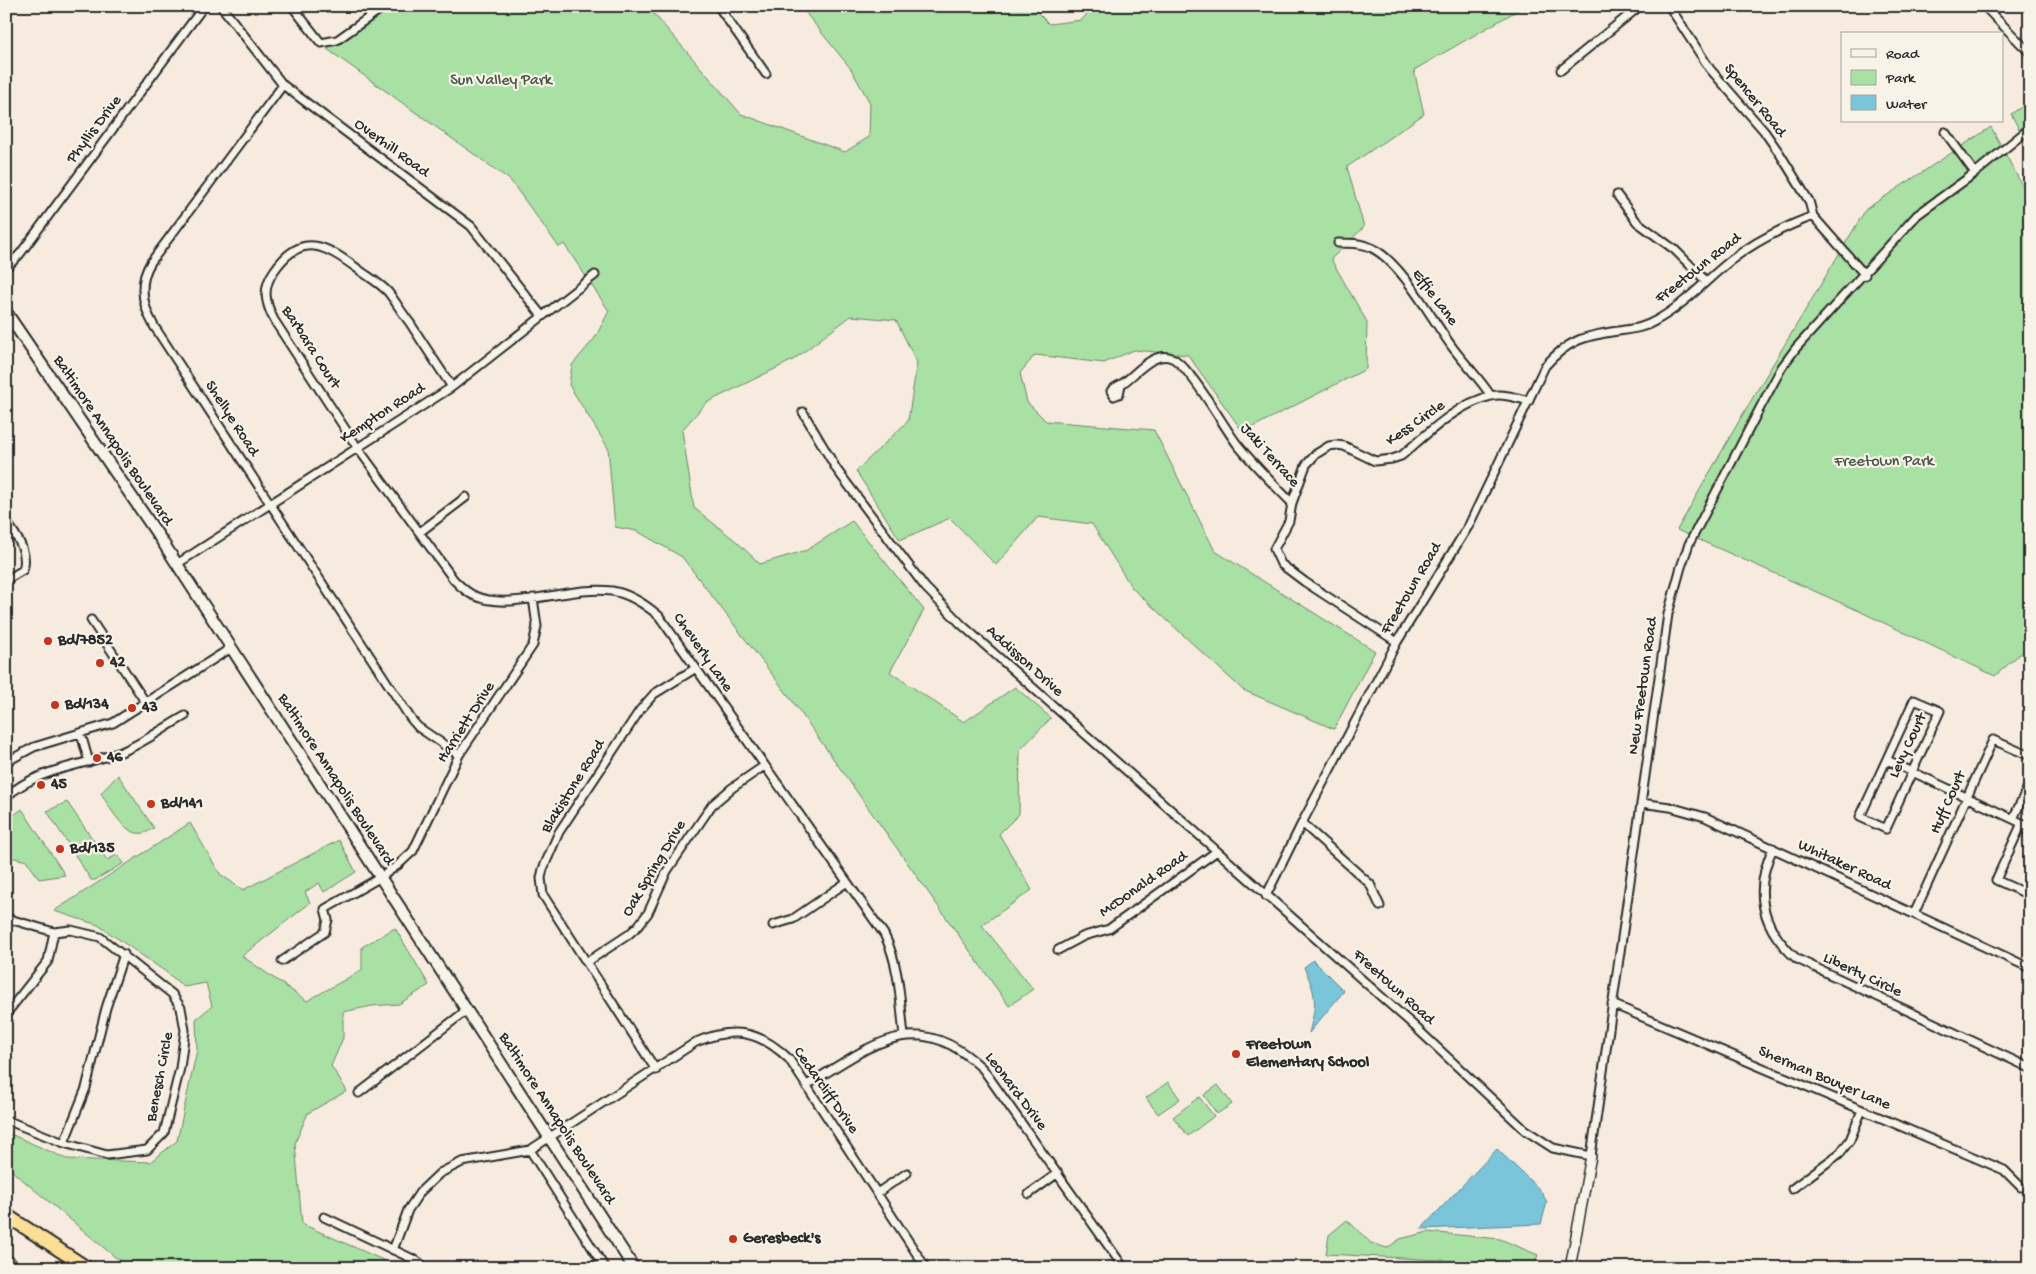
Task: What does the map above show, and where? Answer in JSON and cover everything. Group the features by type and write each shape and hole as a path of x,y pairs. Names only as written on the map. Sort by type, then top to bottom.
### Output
{"highway":[{"path":"6,1216 71,1268"},
{"path":"6,1216 87,1268"},
{"path":"6,1261 14,1268"}],"main road":[{"name":"Baltimore Annapolis Boulevard","path":"6,312 177,564 634,1268"}],"street":[{"name":"Phyllis Drive","path":"6,268 27,244 204,6"},
{"name":"Overhill Road","path":"220,6 283,85 462,218 542,316"},
{"path":"292,6 321,43 337,40 385,6"},
{"path":"718,6 766,74"},
{"path":"1561,70 1640,6"},
{"name":"Spencer Road","path":"1669,6 1710,69 1764,131 1780,154 1809,201 1813,216"},
{"path":"1984,6 2029,49"},
{"name":"Shellye Road","path":"283,85 160,249 146,271 143,281 144,304 147,314 410,719 418,727 459,755"},
{"path":"1813,216 1865,275 1917,215 1975,174 2030,128"},
{"path":"1945,132 1975,174"},
{"path":"1617,195 1638,222 1675,250 1706,281"},
{"name":"Freetown Road","path":"1591,1156 1553,1148 1525,1130 1411,1023 1266,896 1302,823 1398,642 1469,525 1545,366 1565,346 1593,335 1635,328 1654,322 1669,313 1706,281 1753,245 1813,216"},
{"name":"Effie Lane","path":"1338,243 1370,246 1387,259 1416,294 1452,347 1491,396"},
{"name":"Barbara Court","path":"357,446 268,309 265,293 267,285 274,270 290,254 307,246 333,251 386,291 452,387"},
{"name":"Kempton Road","path":"177,564 270,505 357,446 452,387 596,275"},
{"name":"New Freetown Road","path":"1591,1156 1668,614 1678,575 1689,544 1782,367 1796,348 1865,275"},
{"name":"Jaki Terrace","path":"1121,385 1152,360 1165,357 1175,359 1207,399 1236,443 1292,503 1289,521 1275,545 1274,553 1281,564 1305,582 1398,642"},
{"name":"Kess Circle","path":"1292,503 1306,465 1322,449 1329,446 1344,446 1375,461 1392,459 1401,456 1454,413 1491,396 1514,397 1529,401"},
{"name":"Addisson Drive","path":"803,412 837,470 925,587 955,618 1217,850 1266,896"},
{"name":"Cheverly Lane","path":"357,446 454,580 474,596 500,601 596,590 612,591 647,605 659,616 884,934 892,950 897,973 904,1036"},
{"path":"420,532 466,497"},
{"path":"6,521 23,549 25,557 22,570 6,580"},
{"name":"Harriett Drive","path":"282,960 324,932 328,920 325,909 381,877 414,851 459,755 533,645 537,626 533,598"},
{"path":"91,620 146,703"},
{"path":"6,762 34,747 113,723 231,648"},
{"name":"Blakistone Road","path":"656,1070 543,895 541,878 543,869 565,820 647,701 696,668"},
{"name":"Levy Court","path":"1914,700 1940,711 1912,772 1886,829 1860,817 1914,700"},
{"path":"6,797 16,788 45,773 123,751 185,716"},
{"path":"81,734 89,762"},
{"name":"Huff Court","path":"1914,914 1993,740 2030,756"},
{"path":"1887,760 2030,827"},
{"name":"Oak Spring Drive","path":"587,962 628,935 638,926 648,913 667,871 712,805 732,788 764,766"},
{"path":"2013,819 2030,782"},
{"name":"Whitaker Road","path":"1641,803 1670,807 1705,817 2030,968"},
{"path":"1302,823 1370,884 1380,906"},
{"path":"2022,823 1996,880 2027,894 2030,888"},
{"name":"Liberty Circle","path":"1773,848 1764,869 1762,898 1765,914 1772,929 1786,950 1808,965 2030,1068"},
{"name":"McDonald Road","path":"1058,950 1084,936 1109,930 1217,850"},
{"path":"774,925 793,920 847,882"},
{"path":"6,918 54,932 71,930 100,937 124,954 106,1008 86,1088 64,1143"},
{"path":"6,1014 48,961 54,932"},
{"name":"Benesch Circle","path":"6,1120 64,1143 107,1155 147,1150 164,1134 180,1068 185,1030 181,1008 172,994 124,954"},
{"name":"Sherman Bouyer Lane","path":"1612,1004 2004,1170 2021,1187"},
{"path":"359,1093 467,1010"},
{"name":"Cedarcliff Drive","path":"530,1150 656,1070 696,1042 729,1032 752,1034 775,1046 789,1059 926,1268"},
{"name":"Leonard Drive","path":"807,1085 866,1049 886,1040 904,1036 926,1036 955,1046 970,1056 983,1069 1124,1268"},
{"path":"1792,1189 1840,1153 1850,1140 1862,1110"},
{"path":"393,1250 408,1210 420,1192 440,1173 462,1162 530,1150 605,1268"},
{"path":"1570,1268 1591,1156"},
{"path":"877,1193 907,1173"},
{"path":"1029,1194 1058,1173"},
{"path":"324,1217 417,1261 426,1268"}],"green space":[{"name":"Sun Valley Park","path":"388,6 647,6 741,114 845,152 869,137 870,103 851,69 800,6 1031,6 1049,24 1082,20 1093,6 1525,6 1414,70 1424,114 1347,167 1364,227 1331,259 1367,322 1366,369 1243,432 1188,355 1134,350 1104,363 1035,355 1020,373 1027,402 1046,421 1154,430 1215,551 1375,651 1334,729 1243,690 1132,588 1092,524 1038,517 996,565 950,518 900,540 856,471 908,421 917,363 896,320 851,316 793,360 706,403 682,430 694,508 736,541 760,564 807,550 852,521 924,610 890,672 964,722 1015,687 1051,718 1020,750 1019,814 999,834 1032,890 982,925 1033,989 1009,1006 788,695 682,557 637,531 615,527 608,448 569,385 572,365 595,338 609,311 564,244 559,247 510,180 327,49"},
{"path":"2030,101 2030,150 2011,114"},
{"name":"Freetown Park","path":"1991,127 2030,200 2030,645 1995,676 1857,610 1677,530 1743,414 1866,209"},
{"path":"118,775 154,828 144,833 136,833 124,825 113,812 101,793"},
{"path":"67,802 107,860 117,855 124,863 95,880 91,880 47,811"},
{"path":"22,809 65,875 39,879 27,861 6,856 6,821"},
{"path":"190,823 220,874 243,890 339,840 356,872 324,892 319,883 305,892 310,903 242,956 307,1001 362,970 362,947 395,928 429,985 399,1004 372,1006 343,1012 343,1038 331,1066 347,1091 308,1113 295,1143 302,1224 401,1268 132,1268 115,1257 6,1166 6,1132 67,1159 150,1162 177,1141 197,1050 196,1019 212,1006 206,983 184,987 166,972 98,925 54,911"},
{"path":"1168,1082 1180,1099 1158,1114 1146,1098"},
{"path":"1218,1085 1232,1104 1217,1114 1204,1095"},
{"path":"1199,1097 1214,1116 1188,1136 1173,1117"},
{"path":"1347,1220 1371,1243 1387,1248 1400,1239 1428,1232 1500,1239 1538,1255 1534,1265 1326,1254 1329,1235"}],"water":[{"path":"1313,960 1344,991 1309,1033 1314,1000 1304,967"},
{"path":"1497,1149 1540,1190 1547,1202 1541,1224 1421,1229"}],"place":[{"name":"Bd/7852","path":"48,641"},
{"name":"42","path":"100,663"},
{"name":"Bd/134","path":"55,705"},
{"name":"43","path":"132,708"},
{"name":"46","path":"97,758"},
{"name":"45","path":"41,785"},
{"name":"Bd/141","path":"151,804"},
{"name":"Bd/135","path":"60,849"},
{"name":"Freetown Elementary School","path":"1236,1054"},
{"name":"Geresbeck's","path":"733,1239"}]}
